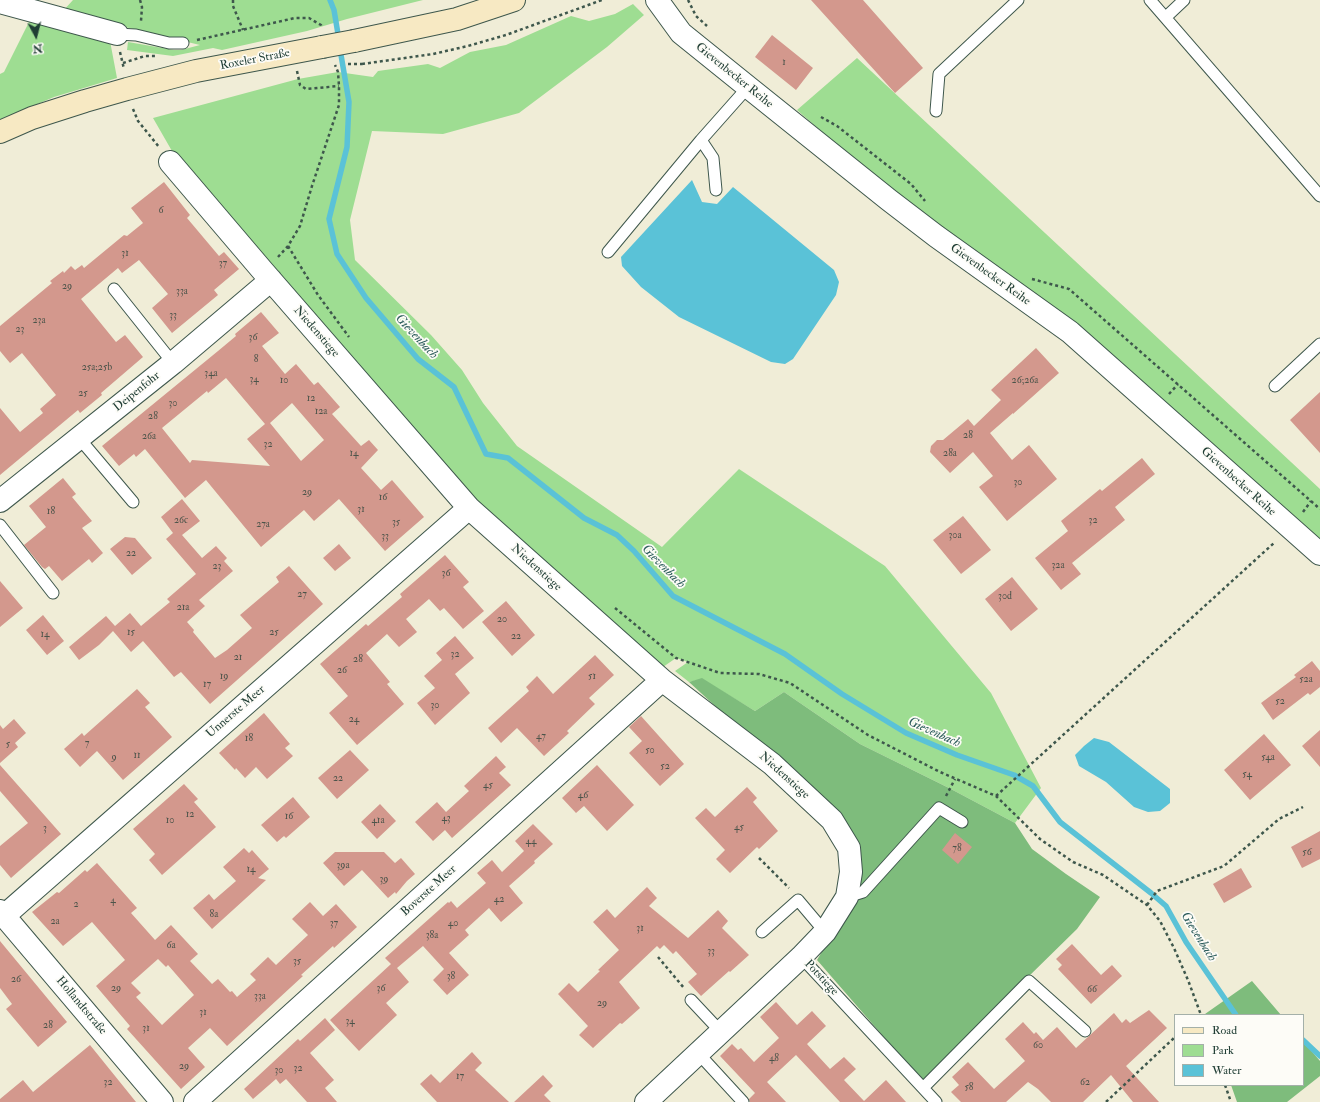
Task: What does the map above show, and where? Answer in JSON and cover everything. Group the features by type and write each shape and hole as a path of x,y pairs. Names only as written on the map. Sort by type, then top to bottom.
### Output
{"main road":[{"name":"Roxeler Straße","path":"0,132 32,118 130,97 196,71 354,41 457,19 514,0"}],"street":[{"name":"Gievenbecker Reihe","path":"657,0 681,33 748,87 936,236 1070,332 1320,554"},
{"path":"0,2 126,34"},
{"name":"Niedenstiege","path":"170,162 469,508 662,680 772,764 832,820 849,848 851,872 847,897 825,932 801,957"},
{"name":"Deipenfohr","path":"0,502 173,363 267,275"},
{"name":"Unnerste Meer","path":"2,913 469,508"},
{"name":"Boverste Meer","path":"195,1102 662,680"},
{"name":"Hollandtstraße","path":"2,913 162,1102"},
{"name":"Potstiege","path":"646,1102 801,957"}],"lane":[{"path":"936,111 939,74 1018,0"},
{"path":"1150,0 1320,196"},
{"path":"1166,17 1184,0"},
{"path":"126,34 169,43 183,43"},
{"path":"608,252 701,140 748,87"},
{"path":"701,140 713,158 716,190"},
{"path":"114,289 173,363"},
{"path":"1275,386 1320,344"},
{"path":"79,438 133,502"},
{"path":"0,525 53,593"},
{"path":"847,897 863,892 939,808 962,822"},
{"path":"762,932 798,900 825,932"},
{"name":"Potstiege","path":"801,957 936,1102"},
{"path":"923,1088 1029,981 1085,1031"},
{"path":"691,1000 721,1032"},
{"path":"698,1053 743,1102"}],"path":[{"path":"140,0 142,7 141,22 126,34 130,97 138,121 170,162"},
{"path":"234,0 233,6 243,30"},
{"path":"362,64 433,54 468,46 506,35 602,0"},
{"path":"688,0 696,16 707,26"},
{"path":"296,71 300,86 306,90 339,86"},
{"path":"267,275 270,265 288,246 300,226 340,105"},
{"path":"815,115 837,126 911,184 927,203"},
{"path":"288,246 318,295 354,343"},
{"path":"1031,279 1069,289 1320,509"},
{"path":"996,796 1290,528 1311,501"},
{"path":"611,605 676,658 720,673 759,674 790,683 868,735 955,779 996,796 1040,839 1073,862 1103,875 1147,905 1160,921 1174,948 1201,1014"},
{"path":"939,808 955,779"},
{"path":"1147,905 1157,892 1224,866 1280,819 1303,807"},
{"path":"759,858 791,889 798,900"},
{"path":"658,958 687,992 691,1000"},
{"path":"1106,1102 1174,1038"},
{"path":"1225,1086 1231,1102"}],"green space":[{"path":"73,0 423,0 347,19 307,31 222,50 213,48 173,56 127,50 128,42 174,50 181,50 200,45 62,12"},
{"path":"633,4 644,15 607,47 519,113 443,134 372,131 350,220 355,260 431,335 462,370 483,403 517,446 662,547 739,469 885,566 991,693 1041,788 1015,823 949,788 860,744 784,692 755,711 702,679 689,682 675,671 688,662 676,658 663,667 492,519 176,158 153,118 298,79 338,72 373,77 378,71 428,64 440,68 470,52 506,45 571,16 589,21 615,14"},
{"path":"30,20 110,41 117,78 54,97 0,120 0,74 4,72"},
{"path":"857,58 1320,489 1320,555 930,227 797,110"},
{"path":"702,678 755,711 784,692 860,744 949,788 1015,823 1032,849 1100,897 1077,929 922,1081 817,960 852,901 854,847 740,729 689,682"},
{"path":"1252,981 1280,1014 1205,1014"},
{"path":"1304,1042 1320,1061 1320,1076 1287,1102 1237,1102 1231,1086 1304,1086"}],"water":[{"path":"692,180 702,202 717,204 733,187 834,270 839,282 836,295 793,359 785,364 771,362 679,317 641,287 622,266 621,257"},
{"path":"1094,738 1109,742 1170,789 1170,803 1160,811 1148,812 1134,807 1106,782 1079,766 1075,755"}],"building":[{"path":"811,0 863,0 923,68 895,93"},
{"path":"772,35 813,68 796,90 755,57"},
{"path":"164,182 190,215 187,218 219,256 224,252 239,269 214,290 218,295 172,333 152,308 168,294 139,260 122,273 118,268 81,299 116,342 125,335 143,357 101,393 102,395 80,413 78,410 0,475 0,408 20,432 43,413 40,409 56,395 22,353 10,363 0,351 0,326 52,283 50,281 63,271 64,273 71,266 75,270 82,265 84,268 124,235 127,236 143,223 131,208"},
{"path":"261,312 279,333 262,346 285,374 296,364 314,385 318,382 340,407 332,414 361,446 369,440 378,450 361,468 381,490 392,480 424,517 385,551 339,499 314,521 304,510 261,547 206,480 185,498 145,449 136,457 134,454 119,466 102,446 236,336 235,334","holes":["226,378 265,424 247,439 270,466 192,460 190,463 162,428 207,391 208,393","292,403 324,440 301,461 270,423"]},
{"path":"1036,348 1059,373 990,433 1012,460 1029,445 1057,479 1007,521 979,487 993,476 973,452 950,473 930,452 931,446 937,440 943,440 968,419 974,426 1001,400 991,390"},
{"path":"1320,392 1320,453 1290,420"},
{"path":"1142,458 1155,474 1115,507 1125,520 1072,563 1081,574 1061,590 1035,558 1068,531 1061,521 1100,489 1102,491"},
{"path":"63,478 76,494 72,497 92,521 82,528 103,553 92,563 89,559 62,581 49,566 45,569 42,567 24,545 46,527 29,506"},
{"path":"182,499 200,521 182,535 202,558 216,546 227,558 224,561 233,571 199,600 205,606 187,622 194,630 193,632 215,658 227,650 252,628 240,615 279,582 276,577 289,566 323,604 210,704 181,672 174,677 143,641 131,652 113,631 99,645 79,660 69,647 106,616 115,626 130,613 141,626 170,602 167,599 196,574 166,539 173,533 161,517"},
{"path":"963,516 991,550 961,574 933,540"},
{"path":"125,537 135,538 152,558 132,575 110,549"},
{"path":"339,544 351,558 335,571 323,558"},
{"path":"445,555 469,582 463,587 484,611 463,629 444,608 440,611 429,599 406,619 417,632 399,647 387,634 366,653 390,682 387,684 404,704 357,745 329,713 348,696 320,664 366,624 368,626 402,597 400,594"},
{"path":"1012,577 1038,609 1011,631 985,599"},
{"path":"0,581 23,608 0,627"},
{"path":"506,601 535,635 512,656 482,622"},
{"path":"43,615 64,641 47,655 26,630"},
{"path":"455,636 474,658 455,674 470,693 435,725 417,703 435,688 424,676 442,660 436,653"},
{"path":"595,655 614,675 589,698 595,704 567,731 569,733 544,756 517,728 501,743 488,728 529,691 526,687 537,676 553,694"},
{"path":"1312,661 1320,671 1320,687 1310,695 1308,693 1273,720 1261,703 1296,677 1294,675"},
{"path":"137,689 150,703 145,707 172,737 123,780 97,751 80,767 64,749 82,733 84,736"},
{"path":"264,713 290,744 285,748 293,756 267,779 256,767 245,778 219,753"},
{"path":"641,716 684,764 660,786 629,753 642,741 629,727"},
{"path":"14,719 26,733 15,743 18,747 0,763 0,725 3,729"},
{"path":"1320,730 1320,767 1302,746"},
{"path":"1264,734 1291,765 1250,800 1224,770"},
{"path":"350,750 369,770 337,799 318,778"},
{"path":"496,756 506,767 499,773 511,785 452,838 445,830 433,841 415,822 437,802 446,812 469,791 464,786"},
{"path":"0,765 61,834 11,878 0,865 0,846 28,823 0,791"},
{"path":"597,765 634,805 607,831 584,806 576,813 562,798"},
{"path":"184,784 198,799 194,802 216,827 162,875 149,860 155,854 133,829"},
{"path":"747,787 757,798 753,802 778,831 759,849 757,847 730,873 716,859 725,850 695,818 706,808 715,817"},
{"path":"293,797 310,817 286,838 284,836 277,842 261,825"},
{"path":"380,804 396,821 377,839 361,822"},
{"path":"533,824 553,844 534,861 535,863 509,886 523,903 501,922 489,908 465,930 469,935 449,953 469,975 447,995 433,980 444,969 423,946 397,968 409,982 386,1003 397,1015 359,1051 330,1020 391,964 385,958 448,902 449,903 451,901 457,908 486,883 477,873 492,860 502,872 524,851 515,841"},
{"path":"1320,831 1320,859 1302,868 1291,847"},
{"path":"955,833 972,847 958,864 942,850"},
{"path":"244,848 249,853 252,850 269,869 258,878 266,880 212,929 193,908 209,894 214,900 236,881 223,867"},
{"path":"335,852 384,852 395,863 401,858 415,874 396,894 395,892 388,898 362,870 344,886 323,863"},
{"path":"97,863 137,908 131,913 155,940 171,925 198,954 190,961 212,984 218,979 237,997 256,980 250,974 268,957 276,965 308,935 292,919 310,902 323,916 336,904 357,927 301,975 303,976 227,1046 210,1028 188,1048 205,1067 181,1089 127,1029 130,1026 96,986 125,960 92,922 63,946 32,912 57,892 59,893 85,870 87,872","holes":["158,959 166,967 168,965 194,995 162,1025 136,997 141,993 131,983"]},
{"path":"1241,868 1252,887 1224,903 1213,884"},
{"path":"647,887 657,898 649,906 688,938 718,910 728,921 722,928 749,955 701,996 688,982 697,974 676,951 673,954 664,945 660,949 657,946 619,982 640,1008 622,1024 620,1023 593,1048 579,1035 588,1026 558,994 569,983 578,992 619,950 593,922 607,909 615,918"},
{"path":"0,941 67,1022 38,1047 6,1009 12,1004 0,988"},
{"path":"1072,944 1101,975 1112,965 1122,976 1091,1004 1058,969 1062,965 1056,959"},
{"path":"776,1002 797,1025 812,1011 826,1026 807,1044 830,1069 844,1057 856,1069 844,1080 864,1101 886,1080 906,1102 840,1102 796,1055 767,1082 786,1102 750,1102 749,1099 755,1093 720,1056 732,1044 738,1050 741,1048 754,1062 779,1038 760,1017"},
{"path":"1149,1010 1167,1028 1126,1066 1159,1102 1133,1102 1111,1075 1083,1102 1051,1102 1038,1089 1028,1082 1006,1102 961,1102 951,1092 959,1085 952,1077 968,1062 994,1089 1025,1061 1005,1039 1023,1022 1034,1034 1036,1032 1043,1040 1057,1027 1076,1048 1114,1013 1122,1023 1126,1019 1130,1023"},
{"path":"325,1018 335,1030 310,1053 334,1080 325,1088 337,1102 307,1102 286,1079 280,1084 276,1079 253,1099 244,1089 298,1039 300,1041"},
{"path":"90,1045 136,1102 0,1102 0,1099 23,1080 33,1092"},
{"path":"472,1052 482,1063 475,1070 509,1102 437,1102 420,1084 431,1074 440,1083"},
{"path":"543,1075 553,1086 544,1095 551,1102 514,1102"}],"waterway":[{"name":"Gievenbach","path":"330,0 334,10 339,40"},
{"name":"Gievenbach","path":"340,49 349,102 347,147 329,219 337,254 366,298 418,359 454,387 486,454 508,458 584,518 617,535 634,551 673,596 785,654 842,694 906,733 957,755 1014,775 1033,786 1060,822 1166,906 1186,942 1235,1014"},
{"name":"Gievenbach","path":"1304,1041 1320,1056"}]}
